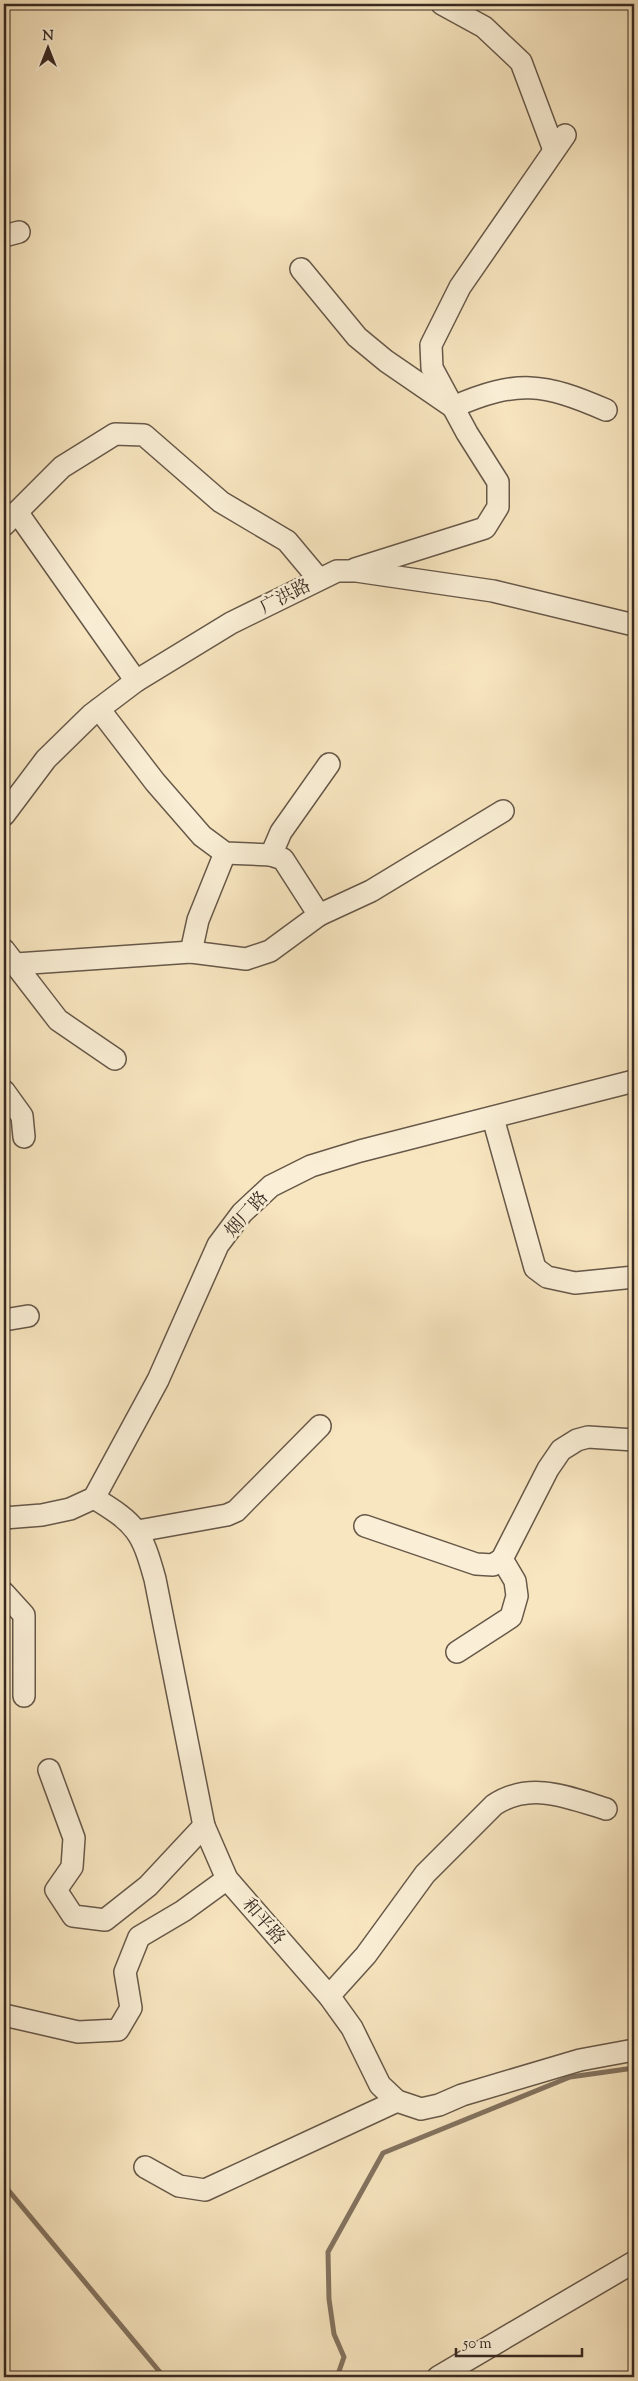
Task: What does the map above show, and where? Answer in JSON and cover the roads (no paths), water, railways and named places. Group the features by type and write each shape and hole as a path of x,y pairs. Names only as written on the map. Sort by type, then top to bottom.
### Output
{"street":[{"path":"348,571 485,528 498,507 498,482 432,368 431,345 460,287 560,143 521,62 484,27 442,4"},
{"path":"301,269 357,337 386,361 454,407"},
{"path":"454,407 484,394 518,386 540,387 569,394 606,410"},
{"path":"136,682 10,519 62,467 115,434 144,435 220,502 287,540 318,578"},
{"name":"广洪路","path":"4,815 46,759 99,709 136,682 231,623 318,578 337,571 493,591 634,625"},
{"path":"99,709 155,782 202,836 225,853 271,855 283,859 319,915"},
{"path":"271,855 281,832 329,764"},
{"path":"10,957 191,952 246,959 270,950 319,915 371,891 503,811"},
{"path":"191,952 198,920 225,853"},
{"path":"10,957 58,1020 115,1059"},
{"name":"烟厂路","path":"94,1498 158,1380 218,1245 242,1214 271,1186 310,1166 360,1150 634,1081"},
{"path":"4,1091 22,1116 24,1137"},
{"path":"493,1118 535,1268 547,1277 575,1283 634,1277"},
{"path":"4,1320 28,1316"},
{"path":"138,1531 227,1515 236,1511 320,1426"},
{"path":"365,1526 476,1564 493,1565 502,1559 548,1469 561,1450 578,1440 588,1437 634,1440"},
{"path":"4,1518 42,1515 70,1509 94,1498"},
{"name":"和平路","path":"94,1498 120,1514 138,1531 155,1580 204,1826 227,1879 329,1996 352,2028 380,2085 397,2101 420,2109 439,2105 462,2095 580,2060 634,2050"},
{"path":"457,1652 511,1617 517,1596 515,1581 502,1559"},
{"path":"4,1593 24,1615 24,1696"},
{"path":"48,1770 74,1838 72,1867 56,1890 73,1916 105,1920 148,1886 204,1826"},
{"path":"329,1996 366,1955 425,1874 494,1804 507,1796 532,1792 548,1793 606,1809"},
{"path":"4,2015 78,2032 118,2030 131,2008 125,1972 139,1936 183,1912 227,1879"},
{"path":"145,2167 179,2186 205,2190 397,2101"},
{"path":"438,2377 634,2262"}],"waterway":[{"path":"337,2377 344,2357 334,2334 329,2299 328,2252 383,2153 570,2077 634,2068"},
{"path":"4,2185 164,2377"}]}
